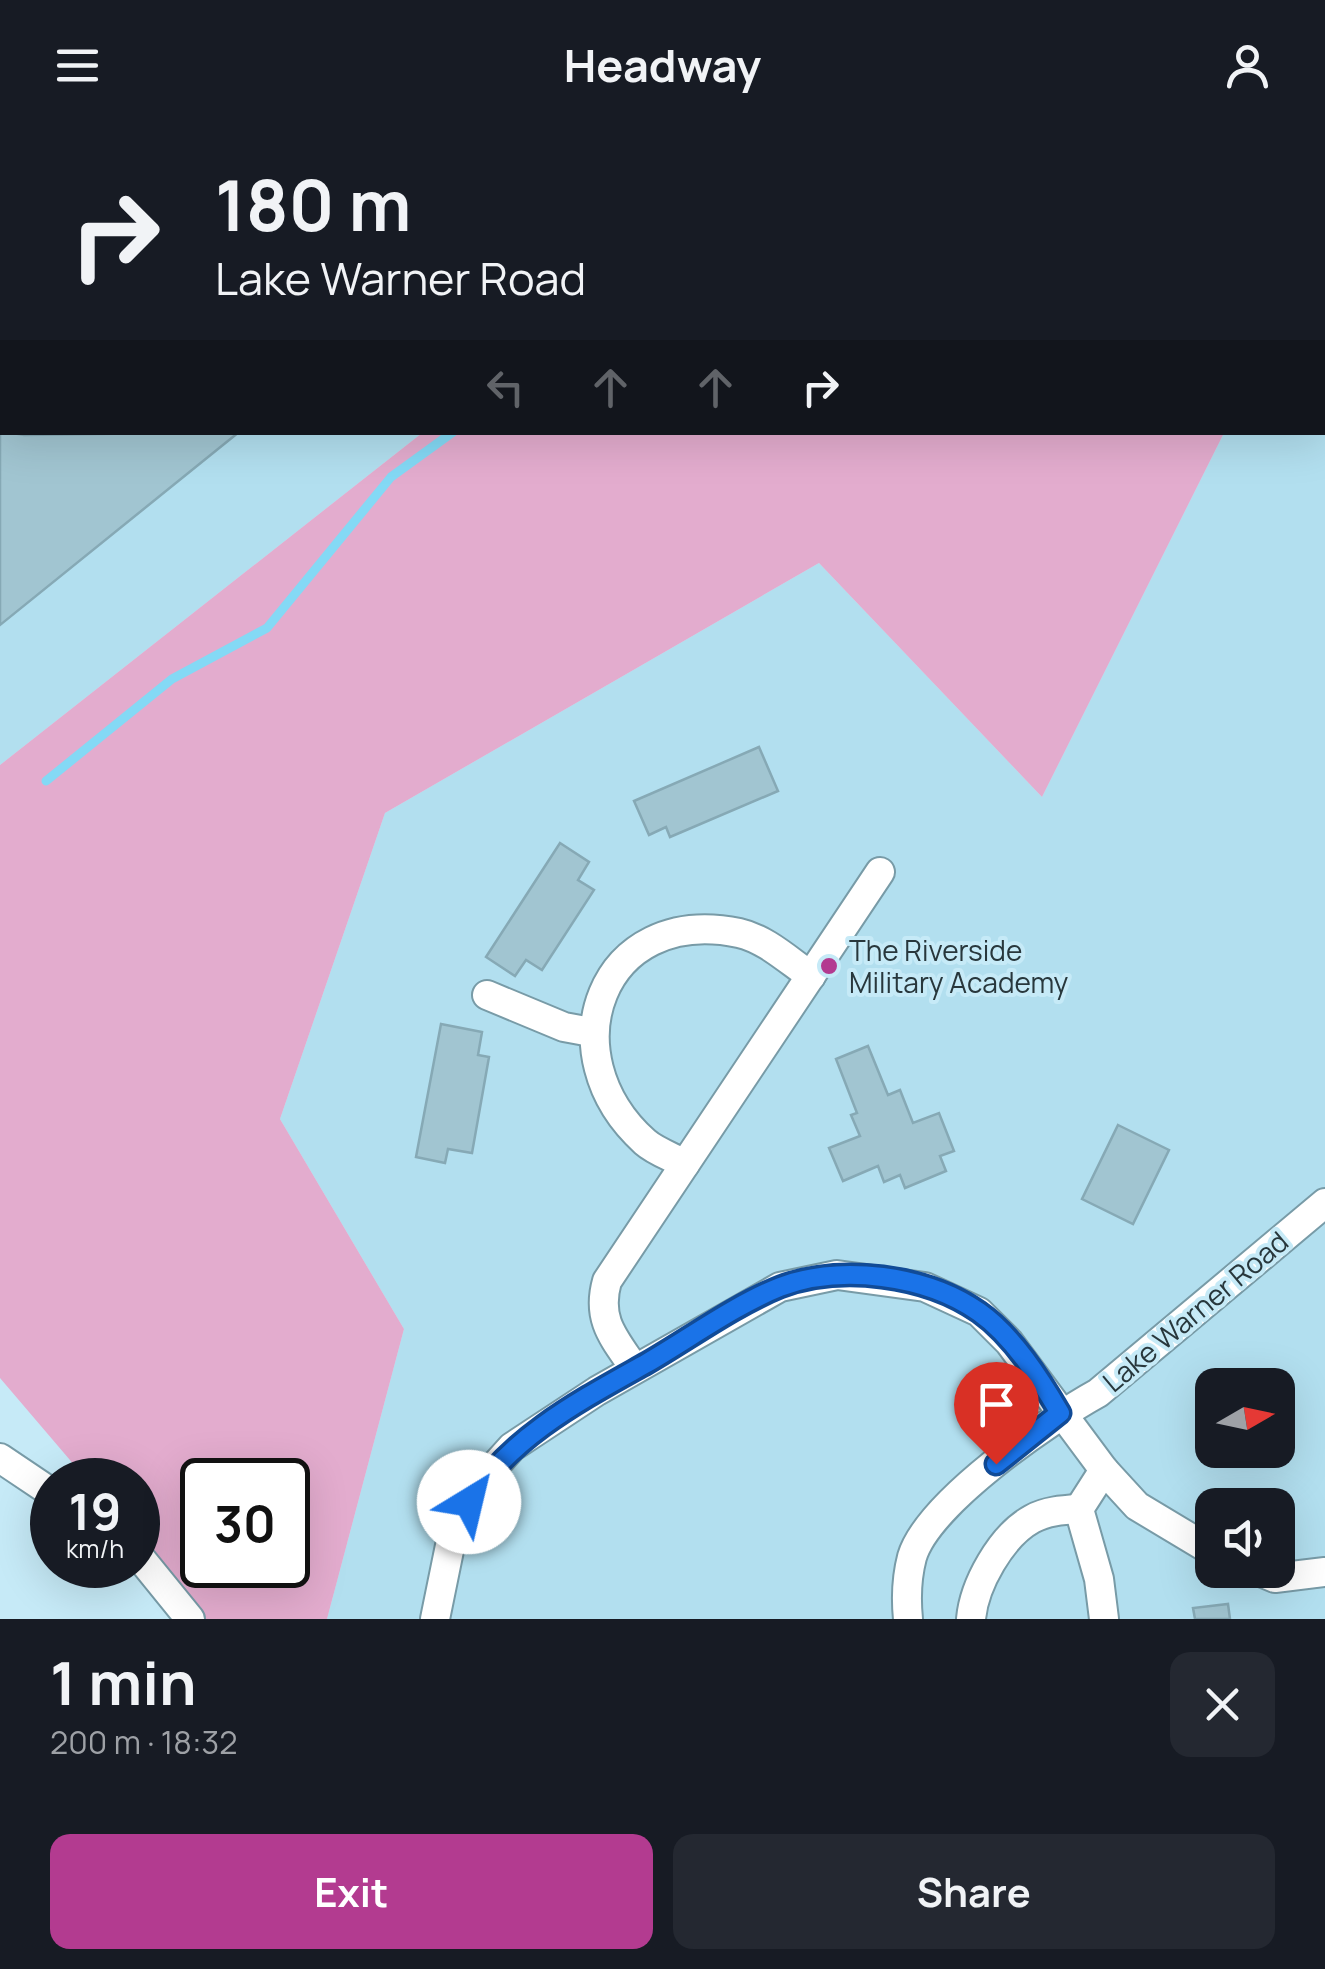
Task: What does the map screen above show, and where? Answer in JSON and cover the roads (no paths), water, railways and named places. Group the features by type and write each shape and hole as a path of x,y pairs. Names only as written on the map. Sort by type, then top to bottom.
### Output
{"street":[{"path":"635,1369 611,1333 600,1305 607,1281 880,872"},
{"path":"685,1164 646,1143 607,1094 594,1062 591,1032 610,974 630,951 684,931 738,933 761,942 811,976"},
{"path":"487,996 564,1026 591,1032"},
{"name":"Lake Warner Road","path":"908,1619 913,1554 941,1515 974,1481 1060,1413 1098,1393 1325,1203"},
{"path":"434,1619 454,1526 484,1478 512,1447 635,1369 780,1287 837,1275 925,1286 979,1312 1009,1342 1104,1470 1137,1506 1195,1541"},
{"path":"0,1458 30,1478"},
{"path":"970,1619 972,1600 986,1572 1010,1540 1030,1520 1078,1509 1104,1470"},
{"path":"1078,1509 1099,1579 1104,1619"},
{"path":"1295,1576 1325,1572"},
{"path":"160,1582 190,1619"}],"waterway":[{"path":"46,781 172,679 267,628 391,477 449,435"}],"place":[{"name":"The Riverside Military Academy","path":"829,966"}]}
